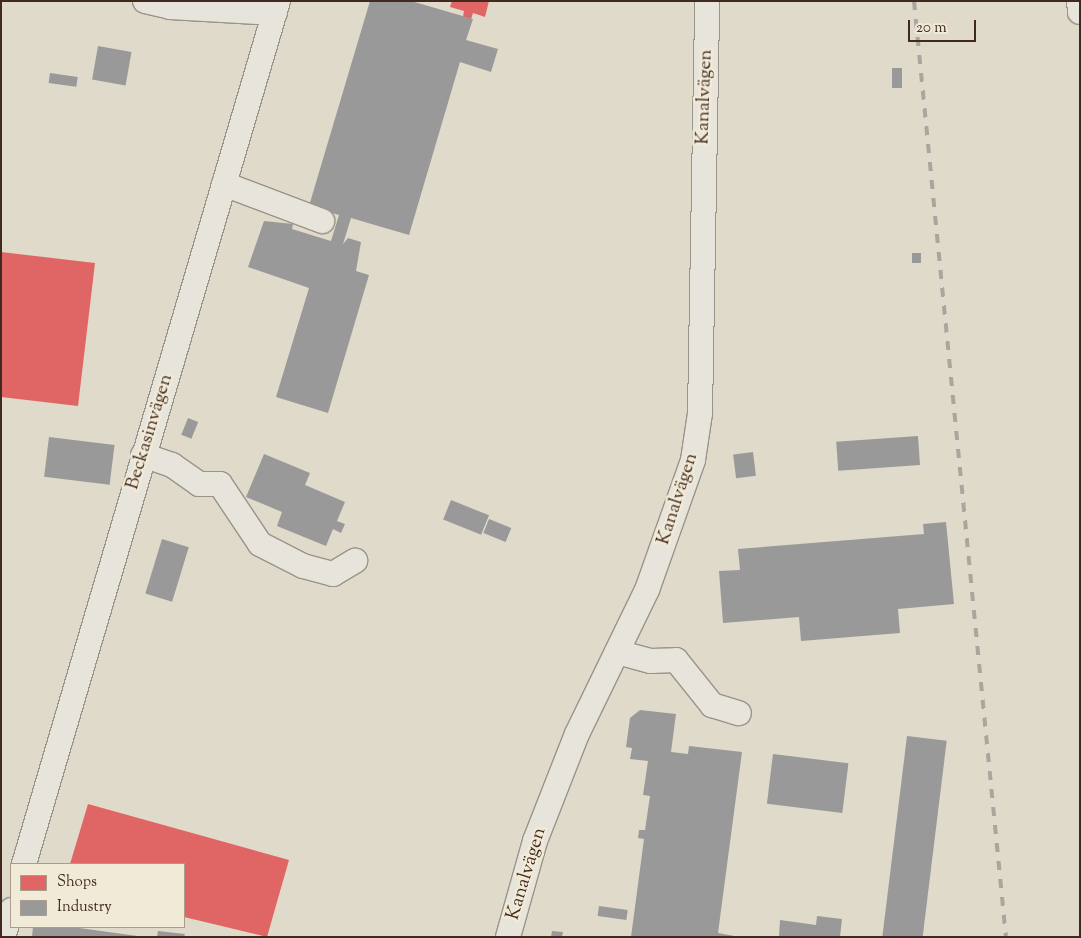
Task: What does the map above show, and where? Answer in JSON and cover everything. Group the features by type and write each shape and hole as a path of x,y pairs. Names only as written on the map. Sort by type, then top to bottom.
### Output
{"street":[{"path":"145,1 170,8 276,7"},
{"name":"Kanalvägen","path":"508,937 538,832 577,734 648,590 693,460 699,422 707,1"},
{"path":"1079,1 1080,12"},
{"name":"Beckasinvägen","path":"24,863 276,7"},
{"path":"224,184 322,221"},
{"path":"143,456 172,465 199,484 220,484 260,544 303,566 333,574 355,561"},
{"path":"617,652 651,661 676,660 712,704 739,714"},
{"path":"4,937 10,914"}],"building: Shops":[{"path":"452,1 489,1 485,17 473,13 471,19 463,17 464,11 450,7"},
{"path":"1,252 95,263 78,406 1,397"},
{"path":"88,804 289,860 267,937 185,917 185,863 70,863"}],"building: Industry":[{"path":"370,1 411,1 473,19 466,40 498,49 491,72 460,62 409,235 351,218 343,244 348,238 361,242 356,271 369,275 328,413 276,397 309,288 248,267 264,221 293,224 292,229 331,241 339,215 309,206"},
{"path":"98,46 131,52 126,85 92,79"},
{"path":"892,68 902,68 902,88 892,88"},
{"path":"50,73 78,77 76,87 49,83"},
{"path":"912,253 921,253 921,263 912,263"},
{"path":"188,418 198,422 191,439 181,435"},
{"path":"918,436 920,465 838,471 836,442"},
{"path":"49,437 115,445 110,485 44,477"},
{"path":"753,452 756,476 736,478 733,454"},
{"path":"264,454 310,473 305,485 345,502 337,521 345,524 341,533 333,529 326,546 277,526 282,512 246,497"},
{"path":"451,500 489,515 481,535 443,519"},
{"path":"489,519 511,528 506,542 483,533"},
{"path":"946,522 954,604 898,609 900,633 801,641 799,617 723,623 719,571 740,570 738,549 924,534 923,524"},
{"path":"162,539 189,547 172,602 145,594"},
{"path":"640,710 676,714 671,752 688,754 689,746 742,752 718,933 740,937 631,937 644,839 638,838 639,830 645,830 650,796 643,795 648,761 630,759 632,748 626,747 630,718"},
{"path":"907,736 947,741 923,937 882,936"},
{"path":"773,754 848,763 842,813 767,804"},
{"path":"599,906 628,910 626,920 598,916"},
{"path":"817,916 842,919 840,937 779,937 780,920 816,925"},
{"path":"33,928 79,928 145,937 32,937"},
{"path":"158,931 185,934 184,937 157,937"},
{"path":"552,931 563,932 562,937 551,937"}],"railway":[{"path":"914,1 1006,937"}]}
